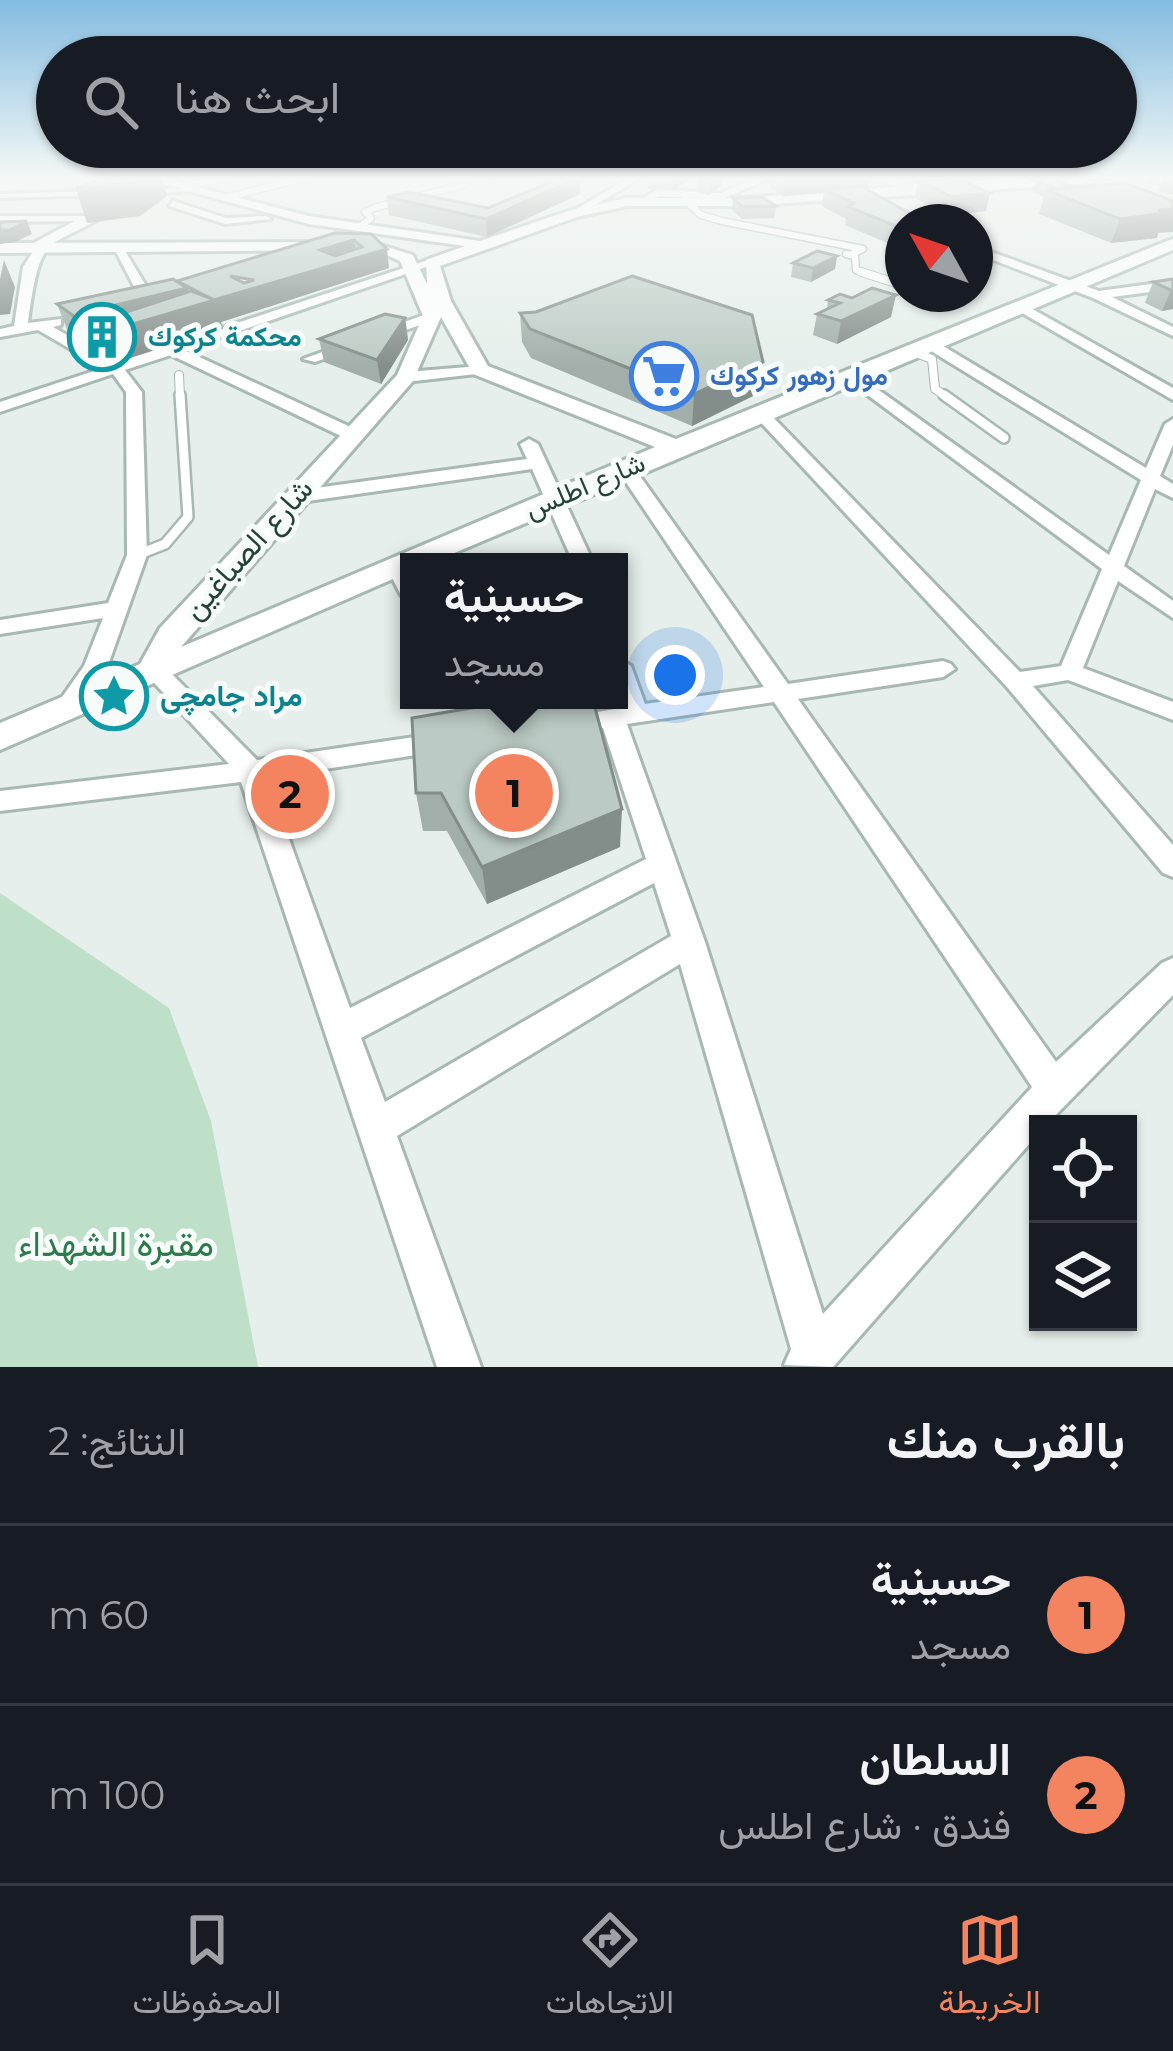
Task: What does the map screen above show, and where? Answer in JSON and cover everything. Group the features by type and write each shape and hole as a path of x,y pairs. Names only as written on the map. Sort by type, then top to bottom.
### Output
{"street":[{"path":"20,329 29,267 37,247 47,242"},
{"path":"470,242 480,243"},
{"path":"0,406 174,351 484,242"},
{"path":"0,248 480,243"},
{"path":"252,264 290,244"},
{"name":"شارع اطلس","path":"427,553 1173,244"},
{"path":"377,245 427,264"},
{"path":"116,246 157,302 128,308"},
{"path":"993,256 1099,295 1173,332"},
{"path":"427,264 432,316 406,377 480,370 676,447"},
{"path":"427,264 434,287 480,370"},
{"path":"1099,295 1173,285"},
{"path":"1020,306 1173,395"},
{"path":"310,359 432,316"},
{"path":"0,333 62,321"},
{"path":"40,325 117,370 134,392 137,555 95,668 67,707"},
{"path":"919,347 1173,493"},
{"path":"174,351 351,434"},
{"path":"850,376 1173,611"},
{"name":"شارع الصباغين","path":"154,669 171,635 406,377"},
{"path":"762,415 1015,681 1173,866"},
{"path":"1070,673 1173,424"},
{"path":"294,497 533,453 578,553"},
{"path":"626,469 1054,1089"},
{"name":"شارع اطلس","path":"0,737 400,564"},
{"path":"396,566 400,573"},
{"path":"0,627 115,609"},
{"path":"154,669 250,771 459,1367"},
{"path":"544,727 943,669"},
{"path":"1015,681 1070,673 1173,711"},
{"path":"623,709 663,864 810,1361"},
{"path":"0,801 250,771 476,736"},
{"path":"340,1031 663,864"},
{"path":"375,1127 689,942"},
{"path":"810,1361 1054,1089 1173,973"}],"lane":[{"path":"803,242 855,256 856,270 885,279"},
{"path":"827,242 863,249 850,255"},
{"path":"919,347 932,358 935,389 1004,438"},
{"path":"137,555 165,544 188,517 179,375"}],"green space":[{"name":"مقبرة الشهداء","path":"0,893 169,1008 211,1121 258,1367 0,1367"}],"building":[{"path":"306,242 348,242 320,250 335,256 362,247 356,242 379,242 387,249 214,300 177,281"},
{"path":"817,251 837,256 813,268 793,263"},
{"path":"632,276 752,315 763,362 694,394 530,329 520,313 536,312"},
{"path":"173,279 187,288 116,305 126,312 191,291 215,300 99,334 57,304"},
{"path":"1173,279 1171,290 1153,282"},
{"path":"872,288 885,292 885,300 841,321 817,314 840,303 828,300 840,294 852,298"},
{"path":"385,314 405,318 377,360 319,339"},
{"path":"465,709 595,709 622,809 482,867 441,793 416,793 412,718"}],"place":[{"name":"محكمة كركوك","path":"102,337"},
{"name":"مول زهور كركوك","path":"664,376"},
{"name":"مراد جامچی","path":"114,696"},
{"name":"حسينية","path":"514,793"},
{"name":"السلطان","path":"290,794"}]}
